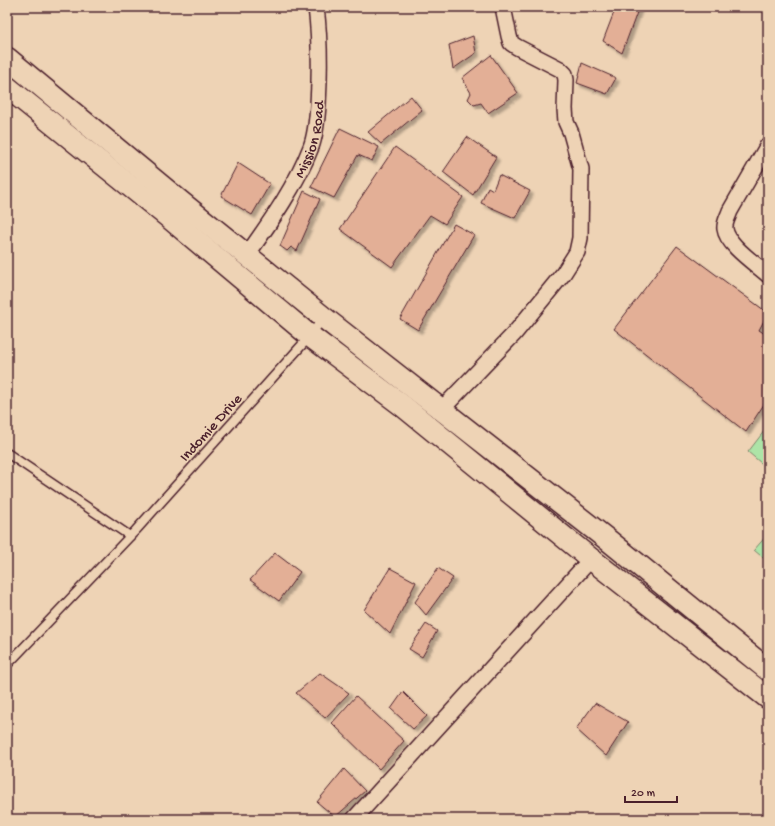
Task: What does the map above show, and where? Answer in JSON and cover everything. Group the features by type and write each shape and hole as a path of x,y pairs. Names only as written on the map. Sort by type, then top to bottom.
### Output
{"main road":[{"path":"7,58 323,317 608,540 768,670"},
{"path":"7,87 167,216 310,336 403,406 591,559 768,698"}],"street":[{"name":"Mission Road","path":"247,255 273,218 296,180 312,146 316,125 319,87 319,32 316,7"},
{"path":"442,409 514,334 558,280 577,252 580,238 581,169 571,133 566,122 565,74 560,69 511,43 503,7"},
{"path":"768,146 730,211 725,222 725,229 730,241 768,275"},
{"path":"354,819 591,559"}],"lane":[{"name":"Indomie Drive","path":"7,665 130,536 310,336 323,317"},
{"path":"7,453 130,536"}],"green space":[{"path":"768,426 768,469 748,452"},
{"path":"768,534 768,562 754,550"}],"building":[{"path":"616,7 639,7 622,53 603,41"},
{"path":"473,36 476,53 453,69 449,45"},
{"path":"491,55 518,93 488,113 481,103 474,105 468,99 471,93 462,78"},
{"path":"582,63 616,78 607,94 577,83"},
{"path":"411,96 422,110 381,144 368,132"},
{"path":"340,128 379,147 372,161 358,155 334,198 311,187"},
{"path":"467,137 496,157 473,195 443,172"},
{"path":"395,147 463,197 445,224 430,215 392,267 340,229"},
{"path":"238,163 270,184 252,215 221,196"},
{"path":"499,175 530,191 515,218 481,203 488,187 493,190"},
{"path":"304,191 320,199 297,251 291,247 287,251 280,246"},
{"path":"454,224 474,235 418,330 400,319"},
{"path":"677,246 768,313 759,330 768,336 768,398 746,432 614,329"},
{"path":"275,553 300,572 279,601 250,580"},
{"path":"390,568 416,582 390,634 364,610"},
{"path":"438,568 453,578 426,615 415,602"},
{"path":"426,624 437,631 422,657 409,649"},
{"path":"320,673 349,693 325,718 296,693"},
{"path":"403,692 427,716 413,729 391,709"},
{"path":"356,696 404,741 379,769 332,723"},
{"path":"595,703 628,722 606,756 576,729"},
{"path":"344,769 365,791 335,817 317,802"}]}
